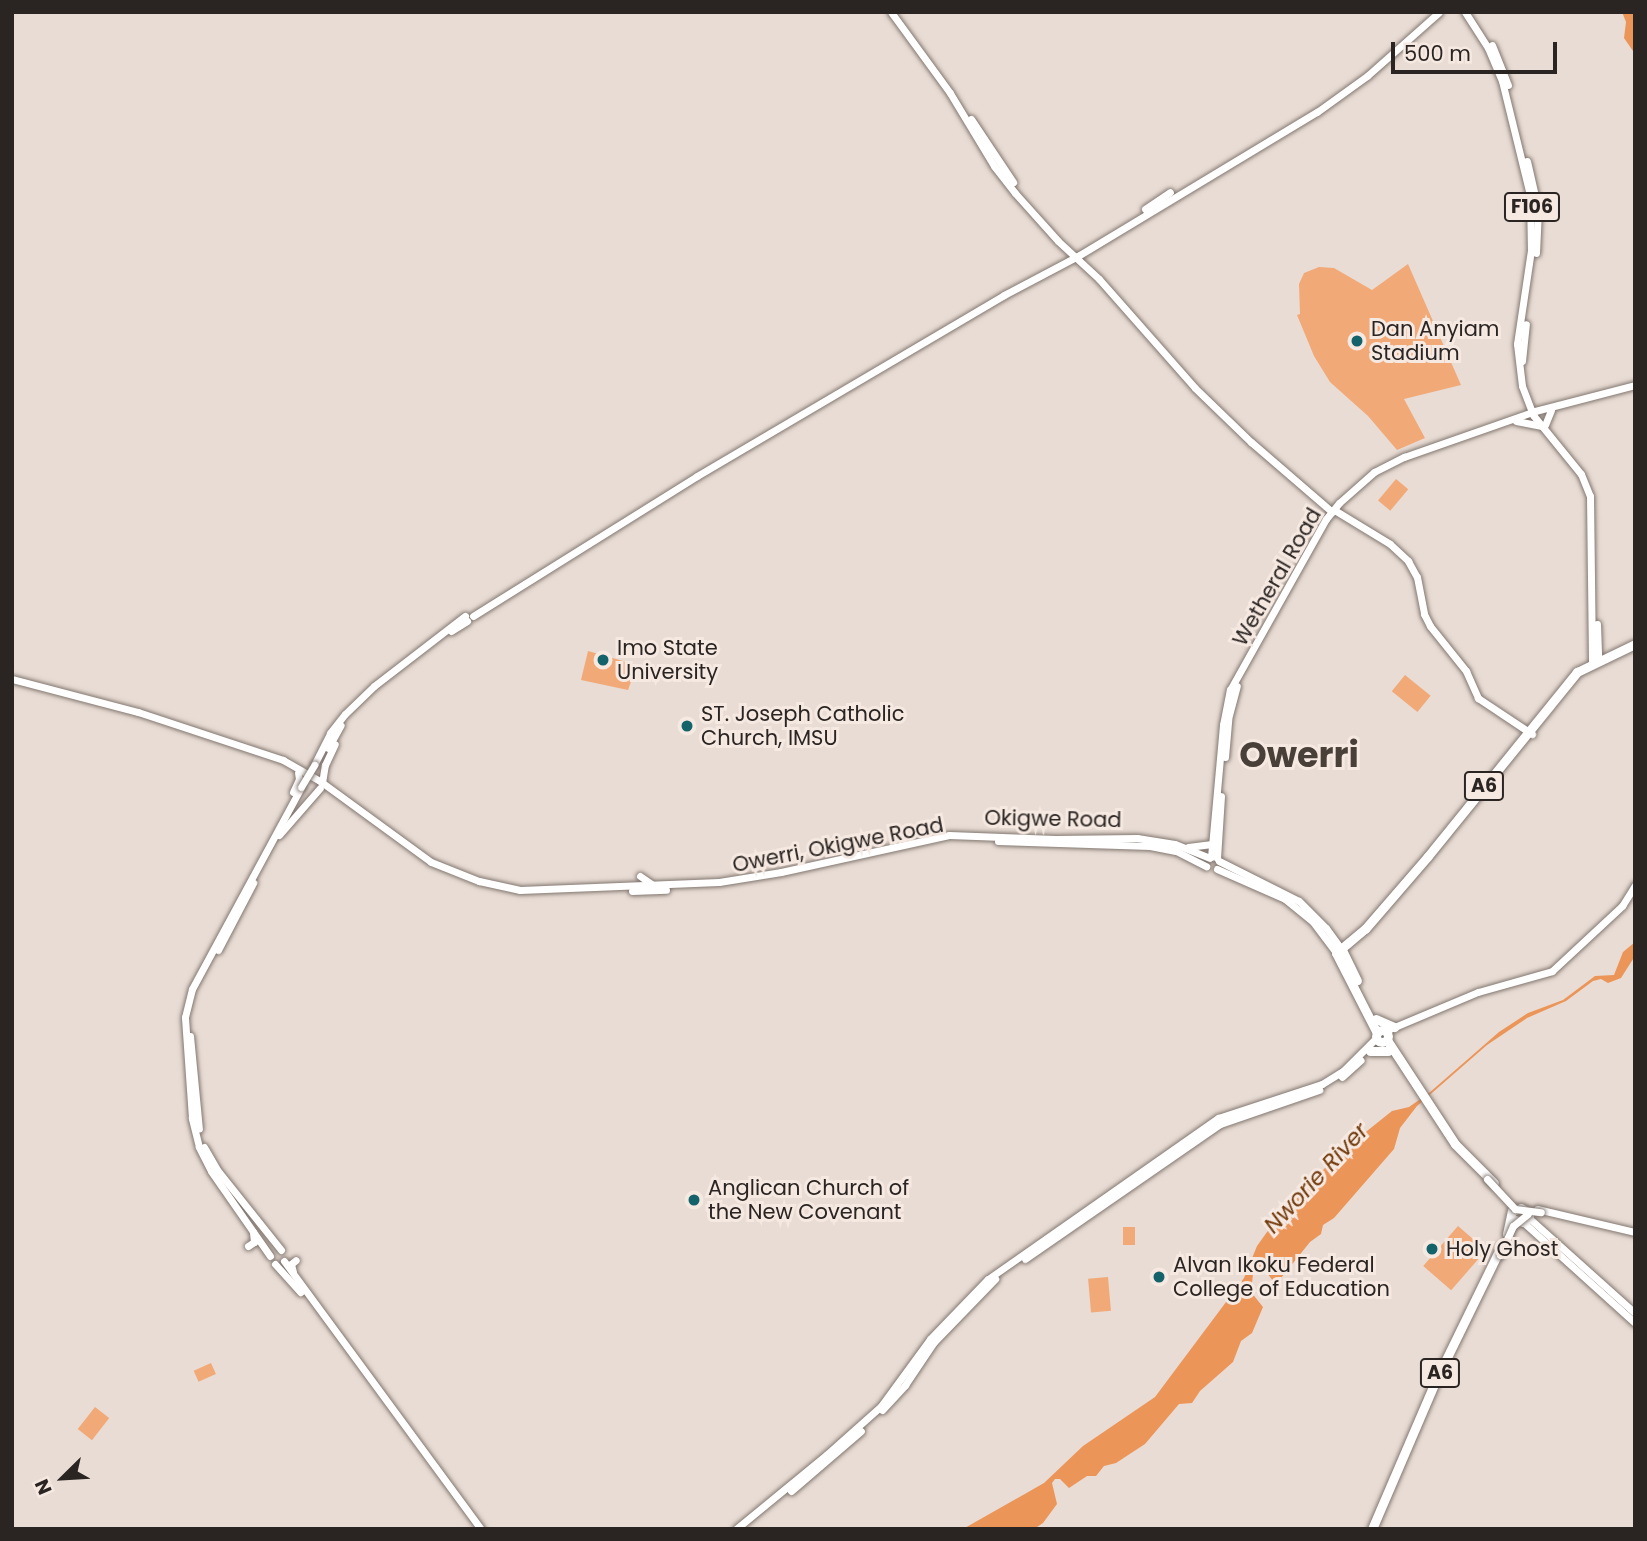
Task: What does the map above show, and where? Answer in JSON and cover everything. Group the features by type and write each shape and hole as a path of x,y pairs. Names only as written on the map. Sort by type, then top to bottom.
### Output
{"highway":[{"name":"A6","path":"1343,952 1376,925 1566,688 1595,662 1635,645"},
{"path":"1343,952 1374,1021 1429,1107 1465,1156 1527,1218"},
{"path":"1374,1021 1385,1037"},
{"path":"1369,1048 1374,1021"},
{"path":"1369,1048 1385,1037"},
{"path":"1429,1107 1452,1146 1527,1218"},
{"name":"A6","path":"1374,1529 1492,1277 1527,1218"},
{"name":"A6","path":"1374,1529 1436,1380 1527,1218"}],"main road":[{"path":"891,12 1013,183 1076,257"},
{"path":"278,832 279,820 299,779 295,769 308,765 326,733 468,617 696,474 1002,292 1076,257 1191,182 1326,101 1366,71 1432,12"},
{"path":"1191,182 1328,104 1367,76 1439,12"},
{"name":"F106","path":"1467,12 1504,69 1538,209 1538,235 1522,355 1529,400 1534,413 1587,477 1594,496 1595,662"},
{"path":"967,117 994,166 1066,248 1110,287 1173,362 1240,429 1334,510 1390,544 1408,561 1418,578 1424,614 1430,626 1466,671 1478,698 1531,733"},
{"path":"1065,261 1068,256 1066,248"},
{"path":"1534,413 1635,386"},
{"path":"1529,400 1550,409 1543,426 1519,418 1529,400"},
{"name":"Wetheral Road","path":"1215,861 1212,844 1223,725 1230,690 1334,510 1365,479 1395,461 1534,413"},
{"name":"Wetheral Road","path":"1215,861 1228,719 1236,688 1334,510"},
{"name":"Okigwe Road","path":"12,680 87,697 295,769 431,862 494,885 542,890 646,891 825,864 938,836 1137,838 1184,847 1215,861"},
{"path":"340,724 230,921 194,996 188,1046 202,1140 219,1178 275,1264 300,1293 475,1529"},
{"path":"278,832 321,785 325,765 340,724"},
{"path":"987,838 1041,845 1150,846 1176,851 1206,866 1215,861 1299,901 1343,952"},
{"path":"1184,847 1212,844"},
{"path":"629,889 638,877 646,891"},
{"path":"740,1528 791,1487 900,1387 930,1339 988,1279 1039,1246 1218,1118 1322,1084 1385,1037 1478,992 1552,971 1622,906 1635,885"},
{"path":"629,889 646,891"},
{"path":"1385,1037 1479,995 1552,974 1603,929 1628,904 1635,892"},
{"path":"1473,1168 1515,1209 1635,1313"},
{"path":"219,1178 284,1254 284,1261 294,1276 481,1529"},
{"path":"1492,1277 1517,1220 1558,1216 1634,1233"},
{"path":"1527,1218 1575,1218"},
{"path":"1527,1218 1635,1323"},
{"path":"248,1246 254,1240 250,1225"},
{"path":"270,1256 272,1251 281,1250"},
{"path":"294,1276 291,1264 296,1259"},
{"path":"275,1264 284,1261"}],"shaded area":[{"path":"1408,264 1461,385 1404,399 1425,438 1397,450 1368,416 1330,382 1314,356 1297,315 1300,314 1299,284 1304,273 1319,267 1334,268 1372,290"},
{"path":"1396,479 1408,489 1390,511 1378,500"},
{"path":"588,651 637,665 628,690 581,680"},
{"path":"1405,675 1431,696 1417,712 1392,691"},
{"path":"1458,1226 1486,1250 1451,1290 1423,1266"},
{"path":"1123,1227 1135,1227 1135,1245 1123,1245"},
{"path":"1108,1277 1111,1311 1091,1313 1088,1279"},
{"path":"211,1363 216,1374 199,1382 194,1371"},
{"path":"95,1407 109,1418 92,1440 78,1429"}],"water":[{"path":"1622,12 1635,12 1635,64 1633,51 1624,38 1626,22"},
{"name":"Nworie River","path":"1635,942 1635,956 1621,978 1608,983 1601,979 1593,981 1566,1001 1527,1018 1487,1045 1417,1106 1400,1128 1394,1149 1334,1218 1323,1225 1321,1234 1310,1242 1281,1278 1273,1281 1262,1266 1258,1267 1253,1274 1251,1292 1263,1307 1252,1333 1241,1341 1233,1362 1200,1391 1192,1403 1179,1404 1145,1444 1116,1463 1104,1466 1096,1476 1087,1476 1069,1488 1060,1479 1055,1479 1052,1483 1057,1504 1043,1523 1034,1529 963,1529 1044,1483 1083,1446 1155,1397 1244,1278 1257,1246 1272,1225 1337,1155 1392,1111 1409,1107 1429,1093 1499,1032 1528,1013 1563,1000 1595,976 1614,975 1623,952"}],"place":[{"name":"Dan Anyiam Stadium","path":"1357,341"},
{"name":"Imo State University","path":"603,660"},
{"name":"ST. Joseph Catholic Church, IMSU","path":"687,726"},
{"name":"Anglican Church of the New Covenant","path":"694,1200"},
{"name":"Holy Ghost","path":"1432,1249"},
{"name":"Alvan Ikoku Federal College of Education","path":"1159,1277"}],"district":[{"name":"Owerri","path":"1299,755"}]}
